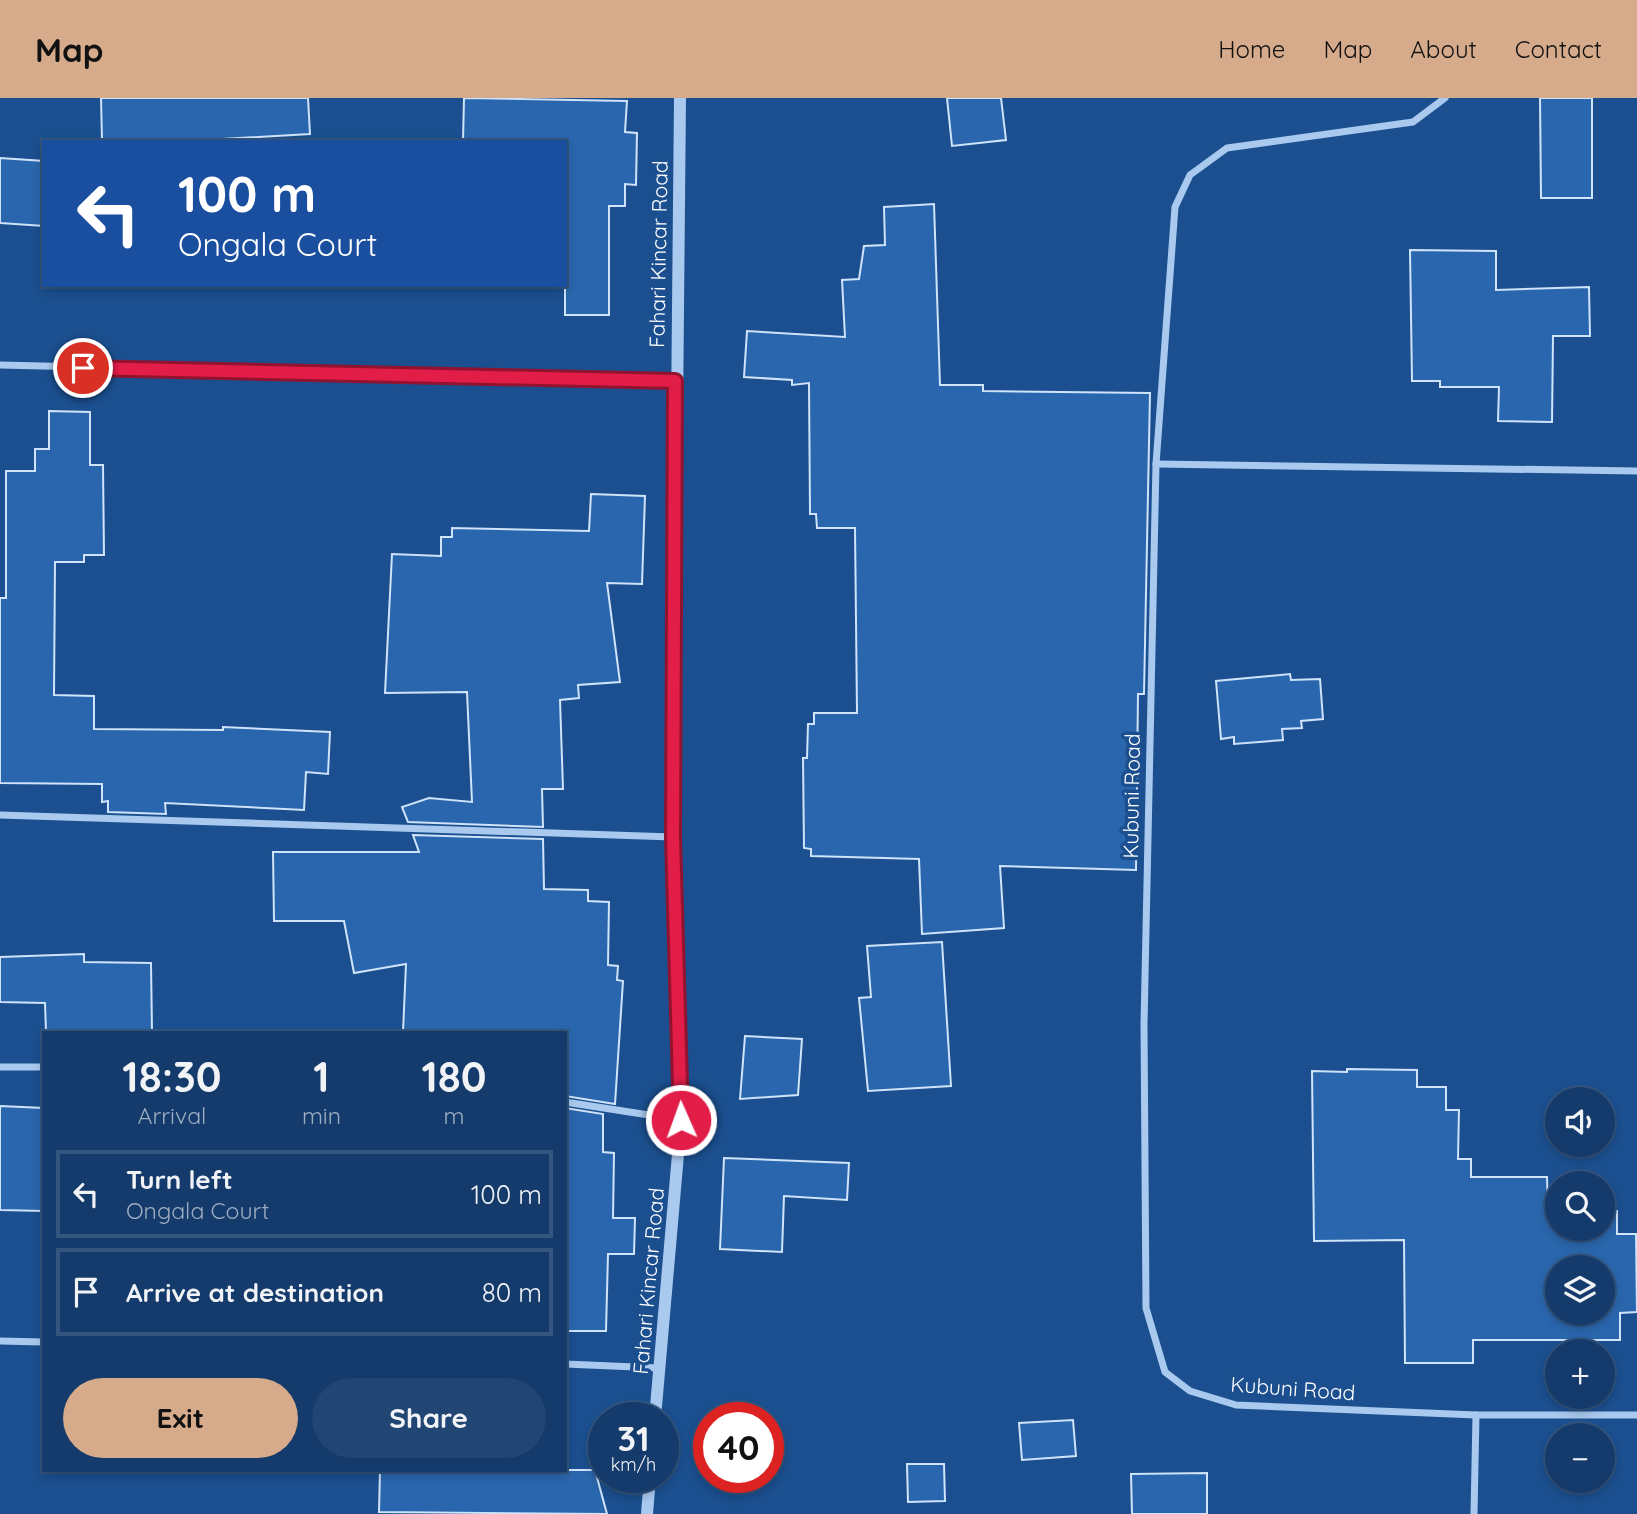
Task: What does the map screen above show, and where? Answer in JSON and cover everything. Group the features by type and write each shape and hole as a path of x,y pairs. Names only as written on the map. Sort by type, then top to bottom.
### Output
{"street":[{"name":"Fahari Kincar Road","path":"656,1402 681,1120 673,837 675,381 680,98"},
{"name":"Kubuni Road","path":"1445,98 1413,122 1227,148 1190,175 1175,207 1156,464 1144,1024 1146,1308 1165,1372 1190,1391 1236,1405 1476,1415 1637,1415"},
{"path":"0,365 675,381"},
{"path":"1156,464 1637,471"},
{"path":"0,815 673,837"},
{"path":"0,1067 42,1067"},
{"path":"567,1102 681,1120"},
{"path":"0,1341 42,1342"},
{"path":"567,1364 659,1368"},
{"path":"1474,1514 1476,1415"},
{"path":"647,1514 649,1493"}],"building":[{"path":"101,98 308,98 310,134 204,140 102,140"},
{"path":"464,98 627,101 625,132 637,133 636,185 625,184 625,206 609,206 609,315 565,315 567,140 463,140"},
{"path":"947,98 1001,98 1006,140 952,146"},
{"path":"1540,98 1592,98 1592,198 1541,198"},
{"path":"0,158 42,161 42,226 0,223"},
{"path":"934,204 940,385 983,385 983,391 1150,393 1144,694 1138,694 1136,870 1000,866 1004,928 922,934 919,859 811,856 811,849 804,848 803,758 807,758 808,724 814,724 814,713 857,713 855,528 817,528 816,514 810,514 809,383 792,385 792,380 744,377 747,331 845,337 842,280 859,279 864,246 885,245 884,207"},
{"path":"1410,250 1496,251 1496,290 1589,287 1590,336 1553,336 1552,422 1498,421 1499,387 1440,387 1440,381 1412,381"},
{"path":"49,411 90,412 90,465 103,465 104,555 84,555 84,562 55,562 54,695 94,696 94,729 223,730 223,727 330,732 328,774 306,772 304,810 165,803 166,814 108,812 108,801 102,802 102,784 0,783 0,598 6,598 6,471 35,471 35,449 49,449"},
{"path":"591,494 645,496 642,584 607,583 620,682 578,685 579,698 560,700 563,789 542,789 543,827 408,822 402,807 429,798 472,802 467,692 385,693 392,554 441,556 441,537 452,537 452,528 589,531"},
{"path":"1290,674 1291,680 1320,679 1323,719 1301,721 1302,728 1282,729 1283,740 1234,744 1234,737 1221,739 1216,681"},
{"path":"413,835 543,839 544,889 588,890 588,901 609,902 608,965 618,966 617,980 623,981 615,1104 567,1096 567,1031 403,1031 406,964 354,973 344,921 274,921 273,852 419,852"},
{"path":"942,942 951,1086 868,1091 859,998 871,997 867,946"},
{"path":"84,954 84,962 151,963 152,1031 46,1031 45,1003 0,1002 0,957"},
{"path":"745,1036 802,1039 798,1095 740,1099"},
{"path":"1417,1070 1417,1087 1446,1087 1446,1110 1459,1110 1458,1159 1471,1159 1471,1177 1545,1177 1545,1241 1615,1241 1617,1211 1617,1234 1636,1234 1637,1312 1620,1313 1620,1340 1473,1340 1473,1363 1405,1363 1404,1240 1314,1241 1312,1071"},
{"path":"0,1106 42,1108 42,1211 0,1210"},
{"path":"567,1108 603,1114 603,1152 614,1153 613,1218 635,1218 634,1254 608,1254 606,1331 567,1331"},
{"path":"724,1158 849,1163 847,1200 784,1196 782,1252 720,1249"},
{"path":"1073,1420 1076,1456 1022,1460 1019,1423"},
{"path":"907,1464 944,1464 945,1501 908,1502"},
{"path":"588,1470 588,1493 601,1493 607,1514 379,1512 380,1472"},
{"path":"1207,1473 1207,1514 1132,1514 1131,1474"}],"route":[{"path":"83,368 675,381 673,837 681,1120"}]}
